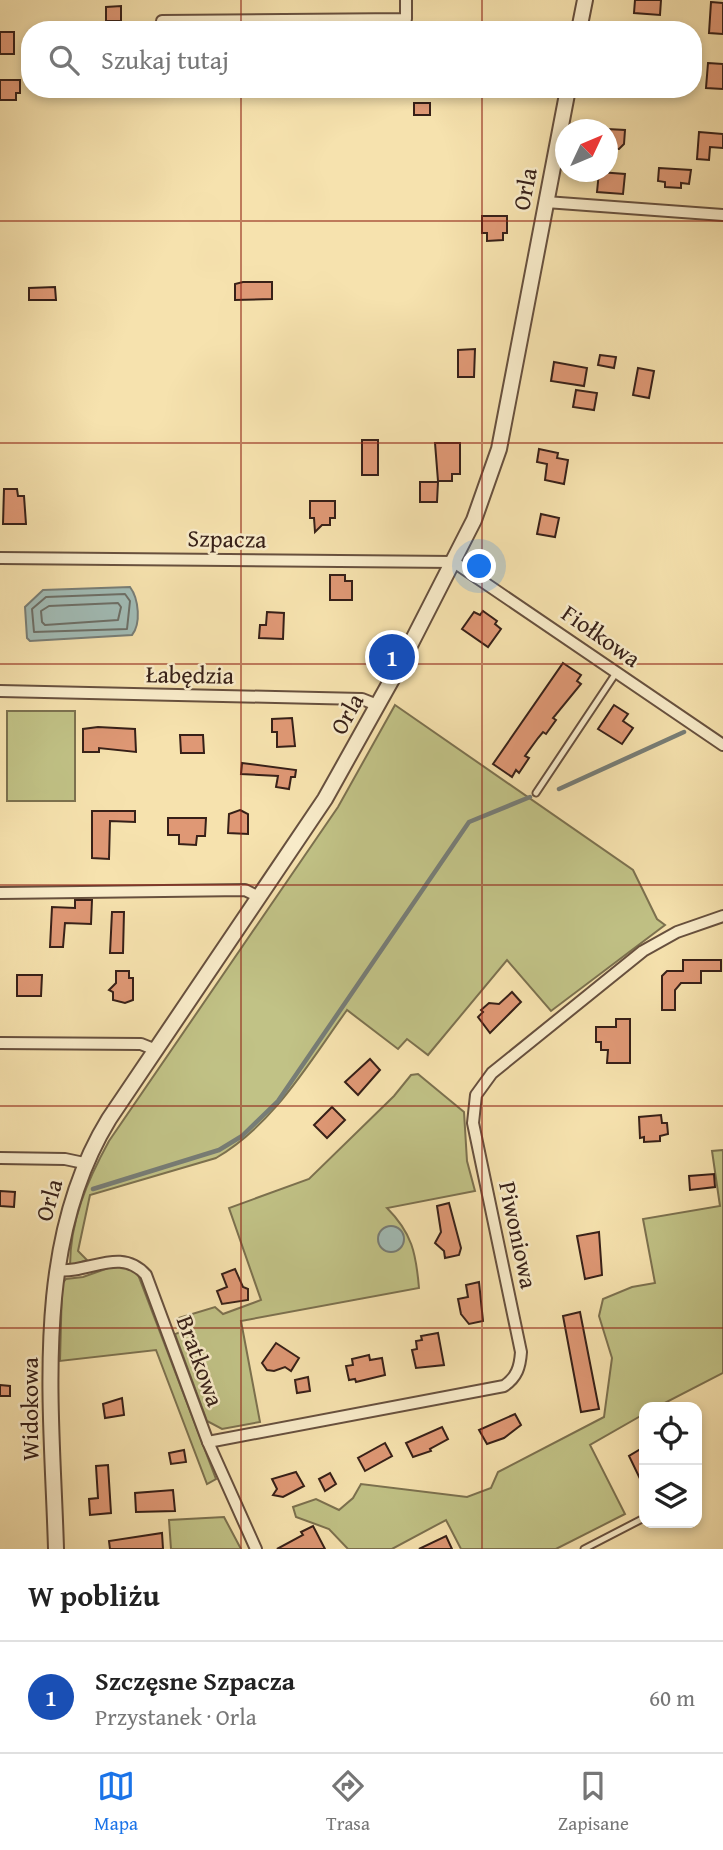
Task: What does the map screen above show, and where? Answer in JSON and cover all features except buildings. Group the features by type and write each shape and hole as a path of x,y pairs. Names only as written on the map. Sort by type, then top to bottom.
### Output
{"street":[{"path":"162,21 406,19 405,0"},
{"path":"581,21 585,0"},
{"name":"Orla","path":"57,1269 68,1215 84,1163 109,1119 325,799 454,562 482,503 499,449 566,98"},
{"path":"546,202 723,215"},
{"name":"Szpacza","path":"0,558 454,562"},
{"name":"Fiołkowa","path":"454,562 723,745"},
{"name":"Łabędzia","path":"0,691 362,699 377,705"},
{"path":"0,893 245,890 259,897"},
{"name":"Piwoniowa","path":"208,1442 504,1386 510,1382 518,1373 522,1352 473,1123 476,1095 492,1073 643,951 677,932 723,916"},
{"path":"0,1044 141,1044 156,1050"},
{"path":"0,1158 65,1158 84,1163"},
{"name":"Bratkowa","path":"57,1269 73,1272 111,1261 136,1264 146,1275 208,1442 256,1549"},
{"name":"Widokowa","path":"55,1549 52,1411 57,1269"}],"lane":[{"path":"536,793 616,673"},
{"path":"584,1549 639,1521"}],"green space":[{"path":"395,705 633,870 657,919 665,925 551,1011 507,960 428,1055 407,1039 398,1049 347,1010 289,1092 237,1144 216,1158 90,1195 78,1251 87,1260 70,1266 73,1233 81,1202 109,1141 338,807"},
{"path":"7,711 75,711 75,801 7,801"},
{"path":"418,1074 464,1112 467,1161 475,1191 387,1208 402,1226 411,1244 419,1288 241,1321 260,1422 222,1429 207,1421 175,1334 184,1331 179,1318 215,1307 223,1314 261,1300 229,1208 309,1179 394,1096 411,1075"},
{"path":"723,1150 723,1373 667,1402 639,1402 639,1417 590,1445 625,1514 556,1549 461,1549 446,1520 392,1549 348,1549 329,1529 296,1517 293,1507 316,1499 339,1510 353,1498 361,1484 467,1497 491,1488 498,1472 604,1417 612,1358 599,1316 603,1299 632,1287 655,1283 643,1219 720,1206 712,1151"},
{"path":"117,1265 137,1272 216,1479 207,1484 156,1350 60,1361 62,1284 66,1279 83,1277"},
{"path":"224,1517 241,1549 171,1549 169,1520"}],"water":[{"path":"130,587 138,611 137,625 132,635 30,641 27,638 25,607 43,590"},
{"path":"391,1226 400,1230 404,1239 400,1248 391,1252 382,1248 378,1239 382,1230"}],"waterway":[{"path":"559,789 684,732"},
{"path":"93,1189 219,1150 242,1136 278,1101 469,822 530,797"}],"place":[{"name":"Szczęsne Szpacza","path":"392,657"}]}
